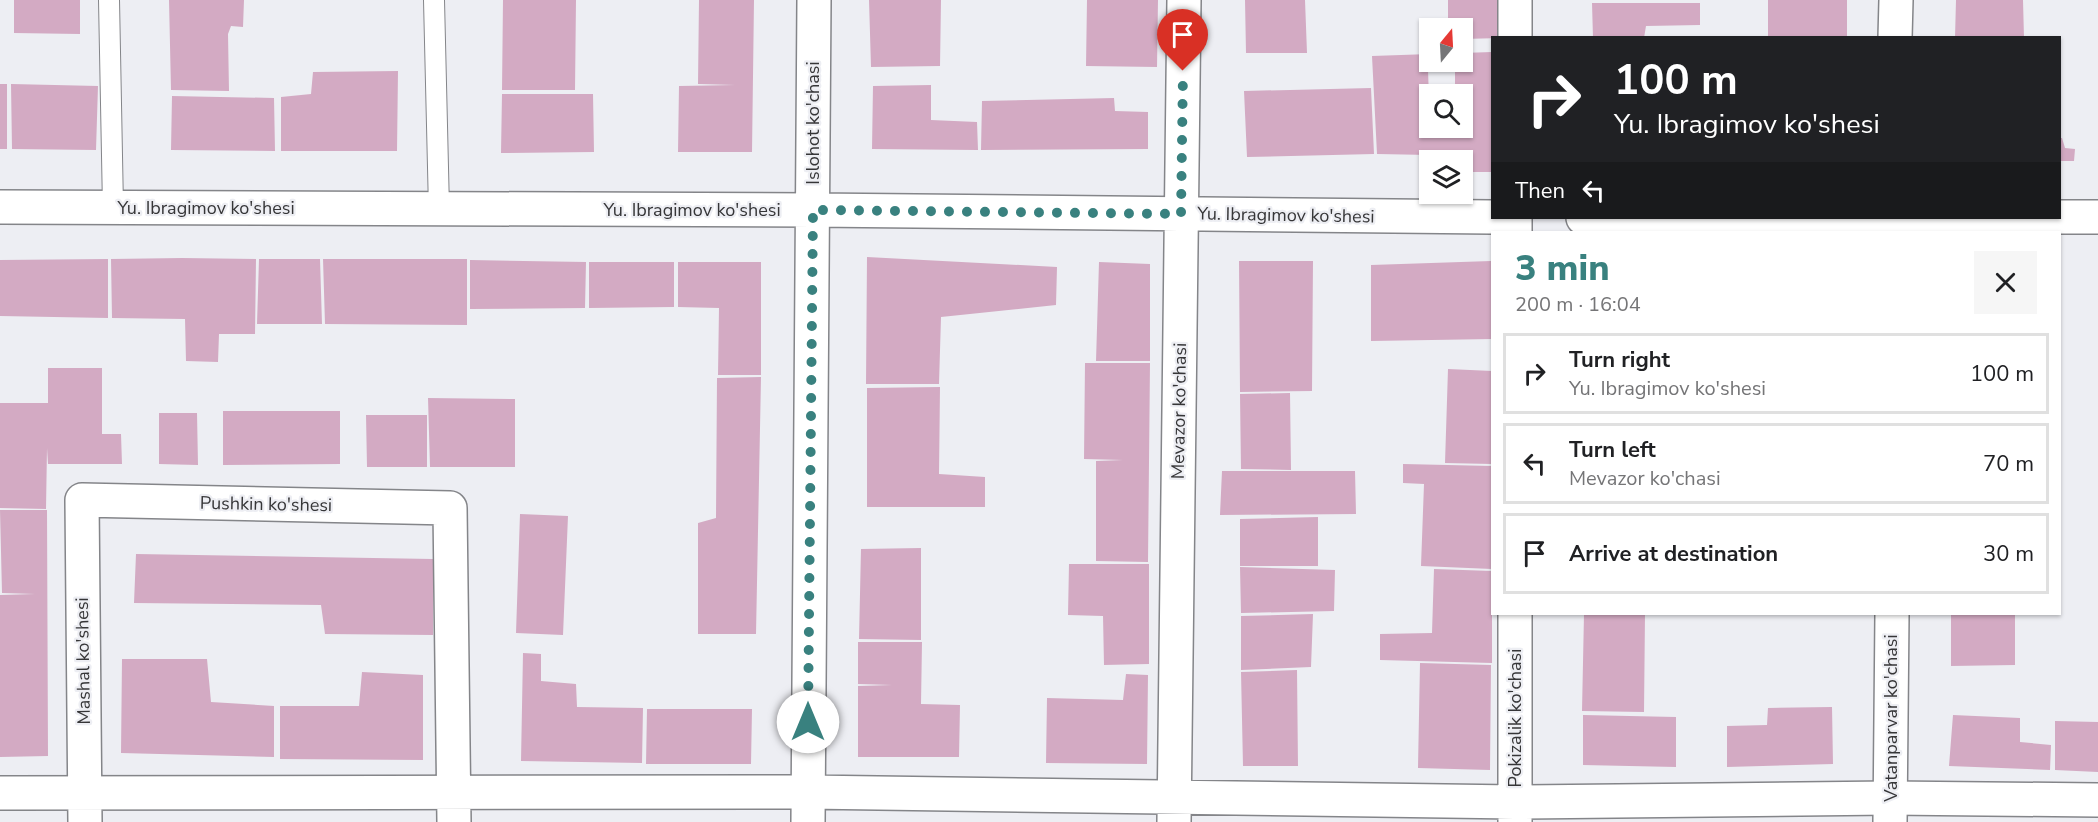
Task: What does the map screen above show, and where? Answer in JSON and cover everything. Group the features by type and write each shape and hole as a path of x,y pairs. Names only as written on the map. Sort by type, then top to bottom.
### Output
{"street":[{"name":"Islohot ko'chasi","path":"808,807 814,0"},
{"name":"Mevazor ko'chasi","path":"1174,810 1184,0"},
{"path":"1515,0 1515,36"},
{"path":"1895,36 1896,0"},
{"name":"Yu. Ibragimov ko'shesi","path":"0,207 813,210 1491,217"},
{"path":"2061,217 2098,217"},
{"path":"1645,219 1895,223 2021,219"},
{"name":"Pushkin ko'shesi","path":"82,501 450,508 454,807"},
{"name":"Mashal ko'shesi","path":"82,501 85,807"},
{"name":"Pokizalik ko'chasi","path":"1515,615 1515,812"},
{"name":"Vatanparvar ko'chasi","path":"1890,810 1892,615"},
{"path":"0,793 85,807 808,807 1515,812 1890,810 2098,800"}],"lane":[{"path":"110,0 113,207"},
{"path":"434,0 439,209"}],"building":[{"path":"14,0 80,0 80,34 14,33"},
{"path":"169,0 244,0 243,27 231,26 228,34 229,91 171,90"},
{"path":"503,0 576,0 575,90 502,90"},
{"path":"699,0 754,0 752,152 678,152 679,86 735,85 698,84"},
{"path":"869,0 941,0 940,66 871,67"},
{"path":"1087,0 1158,0 1157,67 1086,66"},
{"path":"1245,0 1305,0 1307,53 1246,53"},
{"path":"1448,0 1502,0 1502,36 1491,36 1491,38 1473,39 1473,18 1448,18"},
{"path":"1768,0 1847,0 1847,36 1768,36"},
{"path":"1956,0 2023,0 2024,36 1955,36"},
{"path":"1592,3 1700,3 1700,25 1646,26 1644,36 1593,36"},
{"path":"1491,52 1491,172 1473,172 1473,150 1419,150 1419,155 1377,154 1372,56 1419,54 1419,72 1428,72 1428,84 1419,84 1419,138 1473,138 1473,84 1455,84 1455,72 1473,72 1473,53"},
{"path":"398,71 397,151 281,151 281,97 311,94 313,72"},
{"path":"0,84 7,84 7,149 0,149"},
{"path":"11,84 98,86 96,150 12,149"},
{"path":"931,85 931,120 977,122 978,150 872,149 873,86"},
{"path":"1371,88 1374,154 1247,157 1244,91"},
{"path":"502,94 593,94 594,152 501,153"},
{"path":"172,96 274,98 275,151 171,150"},
{"path":"1114,98 1115,111 1148,112 1148,149 981,150 982,101"},
{"path":"2061,138 2065,148 2075,149 2074,161 2061,161"},
{"path":"867,257 1057,267 1056,305 941,317 939,384 866,384"},
{"path":"108,259 108,318 0,316 0,260"},
{"path":"111,259 256,259 255,334 219,334 218,362 186,361 185,319 112,318"},
{"path":"259,259 320,259 322,324 257,324"},
{"path":"323,259 467,259 467,325 325,324"},
{"path":"470,260 586,262 585,308 470,309"},
{"path":"1239,261 1313,261 1312,391 1240,392"},
{"path":"1491,261 1491,339 1371,341 1371,265"},
{"path":"589,262 674,262 674,307 589,308"},
{"path":"678,262 761,262 761,375 718,375 719,308 678,307"},
{"path":"1099,262 1150,264 1150,361 1096,361"},
{"path":"1085,363 1150,363 1148,562 1096,561 1096,461 1123,460 1084,459"},
{"path":"48,368 102,368 102,434 121,434 122,464 48,464 47,448 46,509 0,508 0,403 48,403"},
{"path":"1448,369 1491,371 1491,464 1445,463"},
{"path":"761,377 756,634 698,634 698,523 716,518 717,378"},
{"path":"940,387 939,474 985,477 985,507 867,507 867,388"},
{"path":"1290,393 1291,470 1241,469 1240,394"},
{"path":"428,398 515,399 515,467 430,467"},
{"path":"223,411 340,411 340,464 223,465"},
{"path":"159,413 197,413 198,465 159,464"},
{"path":"366,415 427,415 427,467 367,467"},
{"path":"1403,464 1491,466 1491,569 1421,566 1424,484 1403,483"},
{"path":"1222,471 1355,471 1356,514 1220,515"},
{"path":"0,510 47,510 48,756 0,757 0,595 35,594 2,593"},
{"path":"520,514 568,516 563,635 516,633"},
{"path":"1318,517 1318,566 1240,566 1240,519"},
{"path":"921,548 921,640 859,639 861,549"},
{"path":"136,554 433,559 433,635 325,634 321,605 134,603"},
{"path":"1069,564 1149,564 1149,664 1104,665 1103,616 1068,615"},
{"path":"1240,567 1335,570 1334,611 1241,613"},
{"path":"1434,569 1491,571 1492,663 1380,660 1380,634 1432,633"},
{"path":"1313,614 1311,667 1241,670 1241,616"},
{"path":"1584,615 1645,615 1644,712 1582,711"},
{"path":"1951,615 2015,615 2015,665 1951,666"},
{"path":"858,642 922,642 921,704 960,705 959,757 858,757 858,686 892,685 858,684"},
{"path":"523,653 541,654 541,681 576,684 577,707 643,708 642,763 521,761"},
{"path":"122,659 207,659 211,702 274,706 274,757 121,753"},
{"path":"1420,663 1491,665 1490,770 1418,768"},
{"path":"1297,670 1298,766 1243,766 1241,672"},
{"path":"362,672 423,675 423,760 280,759 280,706 359,706"},
{"path":"1126,674 1148,675 1147,764 1046,763 1047,698 1123,700"},
{"path":"1832,707 1833,764 1727,767 1727,726 1767,725 1768,708"},
{"path":"647,709 752,709 751,764 646,764"},
{"path":"1583,715 1676,717 1676,767 1583,765"},
{"path":"1953,715 2020,718 2020,742 2051,745 2050,770 1949,766"},
{"path":"2055,721 2098,722 2098,772 2055,770"}],"route":[{"path":"808,722 813,210 1181,214 1183,71"}]}
